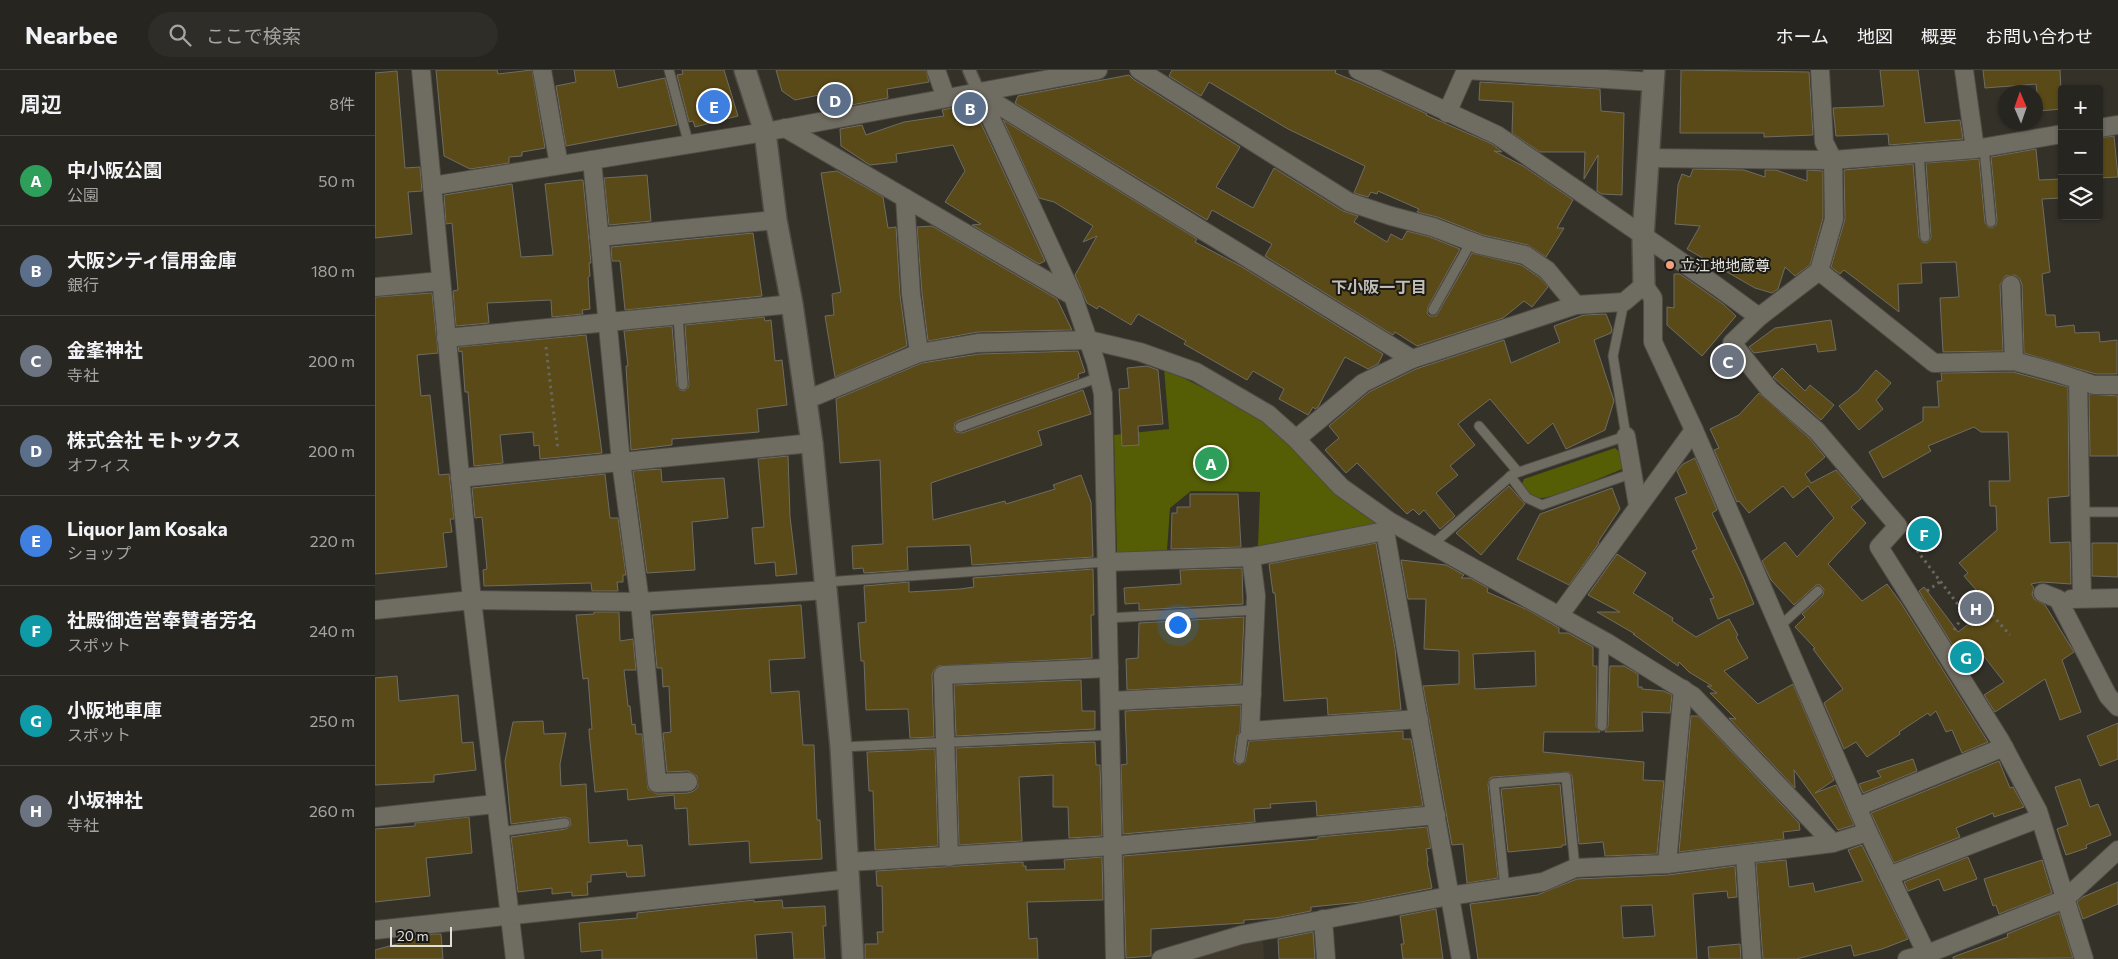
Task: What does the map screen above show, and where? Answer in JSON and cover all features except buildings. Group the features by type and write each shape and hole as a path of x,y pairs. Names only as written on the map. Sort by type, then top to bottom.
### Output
{"street":[{"path":"421,70 472,600 508,916 515,959"},
{"path":"542,70 559,166"},
{"path":"745,70 775,130 776,220 792,304 812,444 826,586 841,747 853,959"},
{"path":"936,70 946,98"},
{"path":"969,70 1073,296 1089,340 1103,394 1115,959"},
{"path":"1139,70 1349,202 1433,227 1471,242 1525,255 1547,270 1576,305"},
{"path":"1358,70 1497,136 1759,317"},
{"path":"1447,113 1466,70 1653,76 1643,237 1644,285 1653,298 1653,342 1694,430 1868,832 1928,956"},
{"path":"1820,70 1824,142 1833,160 1834,219 1819,271 1759,317 1732,343 1770,390 1817,431 1898,526 1879,547 2004,747 2040,818 2084,959"},
{"path":"1964,70 1979,148"},
{"path":"432,186 775,130 1091,71"},
{"path":"979,93 1412,358"},
{"path":"2103,127 2118,125"},
{"path":"775,130 905,198 1073,296"},
{"path":"1648,158 1833,160 1979,148 2058,135"},
{"path":"592,160 621,462 640,602 657,783 688,782"},
{"path":"905,198 911,294 919,353"},
{"path":"599,237 776,220"},
{"path":"1819,271 1934,363 2014,361 2094,385 2118,385"},
{"path":"375,287 441,281"},
{"path":"1296,439 1363,383 1412,358 1576,305 1624,302 1644,285"},
{"path":"2011,285 2014,361"},
{"path":"447,338 792,304"},
{"path":"805,400 919,353 978,342 1089,340 1140,352 1196,372 1268,414 1296,439 1341,487 1387,526 1433,544 1604,641 1693,696 1833,843"},
{"path":"2079,380 2081,598"},
{"path":"1559,616 1694,430"},
{"path":"1626,436 1638,506"},
{"path":"460,478 812,444"},
{"path":"1106,562 1251,556 1387,526"},
{"path":"1387,526 1461,959"},
{"path":"1251,556 1256,596 1250,731 1419,719"},
{"path":"375,610 472,600 640,602 826,586"},
{"path":"2118,598 2051,596 2107,696 2118,707"},
{"path":"949,857 943,675 1109,668"},
{"path":"1667,864 1683,689"},
{"path":"1111,701 1252,694"},
{"path":"1857,807 2004,747"},
{"path":"375,817 495,804"},
{"path":"375,930 508,916 949,857 1113,846 1436,815"},
{"path":"1889,876 2040,818"},
{"path":"1161,959 1241,935 1449,896 1543,882 1575,868 1667,864 1833,843 1868,832"},
{"path":"1907,959 1928,956 2065,899 2118,850"},
{"path":"1745,854 1752,959"},
{"path":"1323,920 1326,959"}],"lane":[{"path":"669,70 689,145"},
{"path":"1979,148 1991,222"},
{"path":"1919,154 1925,238"},
{"path":"1433,310 1471,242"},
{"path":"1433,544 1514,474 1626,436 1613,356 1624,302"},
{"path":"678,316 683,385"},
{"path":"960,427 1099,377"},
{"path":"1479,426 1514,474 1527,498 1541,505 1633,473"},
{"path":"2081,512 2118,512"},
{"path":"826,586 1106,562"},
{"path":"1779,627 1818,591"},
{"path":"1108,618 1255,610"},
{"path":"1602,726 1604,641"},
{"path":"1241,759 1243,737 1250,731"},
{"path":"841,747 1111,735"},
{"path":"1505,888 1494,783 1566,777 1575,868"},
{"path":"499,832 565,824"}],"path":[{"path":"544,329 561,468"},
{"path":"1898,526 1969,619"},
{"path":"1927,591 1941,581"},
{"path":"1959,606 1977,591"},
{"path":"1953,637 1954,630 1965,613 1985,607 2011,635"}],"shaded area":[{"path":"1263,940 1264,959 1186,959 1241,942"}],"green space":[{"path":"1164,368 1268,421 1336,494 1379,524 1258,547 1260,492 1191,491 1170,508 1167,551 1117,554 1114,435 1169,429"},
{"path":"1615,448 1620,452 1622,469 1580,486 1556,495 1540,498 1532,495 1522,484 1524,479"}],"place":[{"name":"株式会社 モトックス","path":"835,100"},
{"name":"Liquor Jam Kosaka","path":"714,106"},
{"name":"大阪シティ信用金庫","path":"970,108"},
{"name":"立江地地蔵尊","path":"1670,265"},
{"name":"金峯神社","path":"1728,361"},
{"name":"中小阪公園","path":"1211,463"},
{"name":"社殿御造営奉賛者芳名","path":"1924,534"},
{"name":"小坂神社","path":"1976,608"},
{"name":"小阪地車庫","path":"1966,657"}],"district":[{"name":"下小阪一丁目","path":"1379,286"}]}
